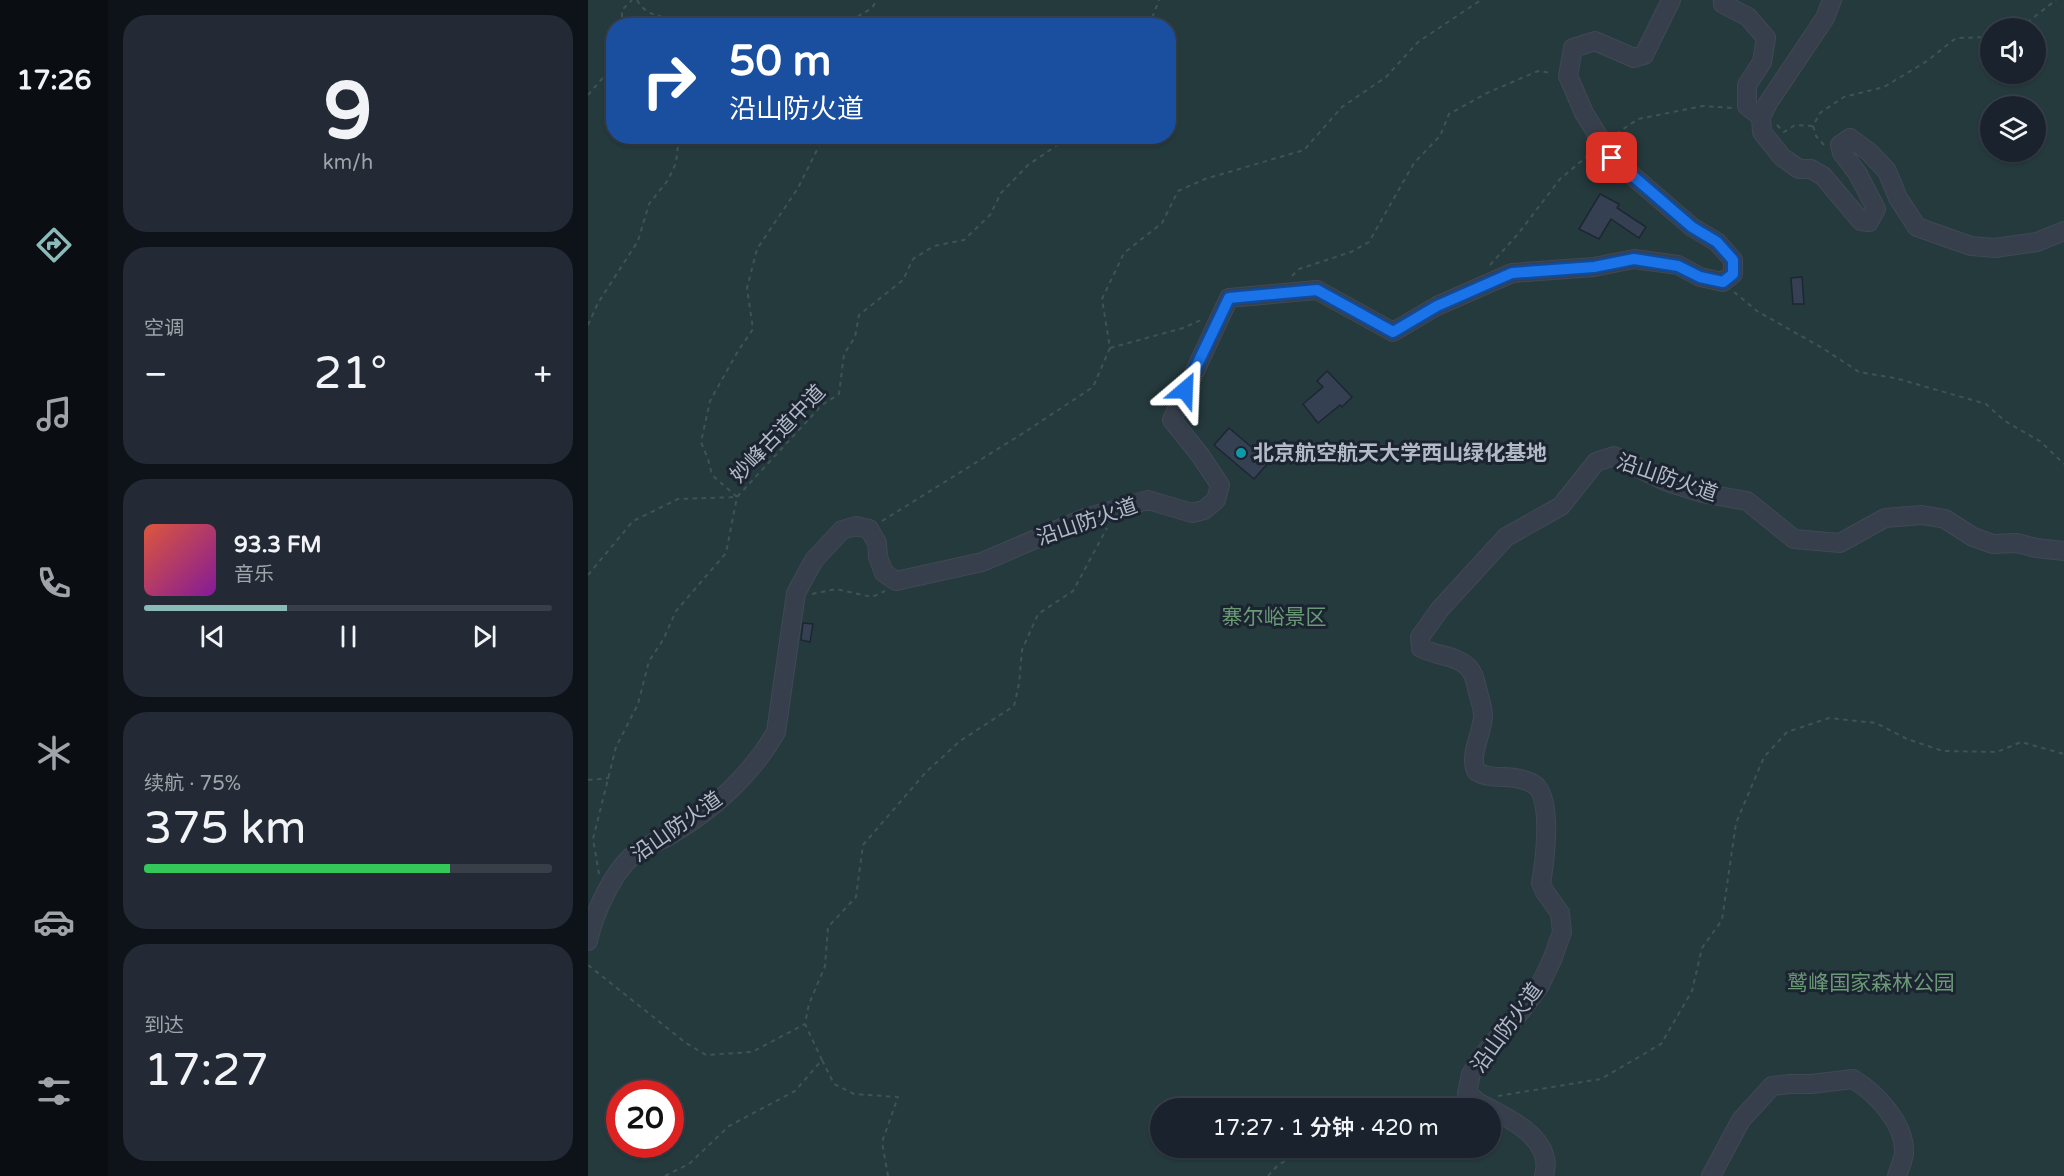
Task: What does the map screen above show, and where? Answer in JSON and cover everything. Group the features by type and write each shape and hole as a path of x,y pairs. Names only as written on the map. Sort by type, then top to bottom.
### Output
{"lane":[{"path":"1224,309 1229,298 1317,290 1393,332 1437,306 1512,273 1594,267 1634,259 1678,266 1700,277 1723,282 1733,274 1733,260 1717,242 1692,227 1612,158 1584,113 1568,76 1573,48 1595,41 1634,58 1644,55 1671,0"},
{"path":"1723,0 1723,4 1748,17 1766,38 1762,62 1747,85 1747,106 1761,120"},
{"path":"1832,0 1825,18 1774,93 1761,120 1761,132 1782,158 1799,169 1811,169 1823,176 1861,221 1869,222 1876,209 1858,174 1842,153 1840,145 1850,138 1869,152 1887,171 1898,198 1917,227 1971,246 1995,248 2037,242 2064,231"},
{"name":"沿山防火道","path":"896,581 982,562 1086,518 1148,500 1191,513 1204,510 1216,500 1220,485 1173,420 1224,309"},
{"name":"沿山防火道","path":"1473,1098 1467,1094 1472,1074 1483,1055 1540,985 1552,960 1562,932 1560,913 1541,883 1546,817 1538,788 1531,782 1518,778 1485,776 1476,771 1474,753 1478,744 1483,715 1474,675 1457,659 1421,648 1420,637 1440,609 1506,537 1561,506 1596,462 1614,456 1684,488 1748,501 1794,539 1840,543 1885,518 1922,515 1945,519 1973,537 1993,544 2017,543 2036,548 2064,550"},
{"name":"沿山防火道","path":"588,941 591,926 608,888 632,855 672,834 712,807 764,752 776,732 795,597 814,560 842,530 856,526 869,529"},
{"path":"869,529 877,543 884,573 896,581"},
{"path":"1710,1176 1741,1120 1772,1086 1853,1079 1869,1089 1884,1105 1901,1133 1904,1154 1897,1176"},
{"path":"1501,1115 1518,1124 1537,1141 1544,1156 1546,1168 1544,1176"}],"path":[{"path":"622,18 622,10 632,0"},
{"path":"637,0 642,10 668,18"},
{"path":"855,18 872,8 877,0"},
{"path":"1152,18 1158,0"},
{"path":"869,529 1093,387 1110,348 1102,298 1124,254 1162,223 1178,192 1205,179 1304,150 1342,107 1386,77 1418,42 1481,0"},
{"path":"2033,18 2056,0"},
{"path":"1842,153 1832,153 1816,136 1813,126 1820,113 1844,97 1884,87 1927,61 1956,38 1980,37"},
{"path":"1276,294 1299,269 1351,252 1369,242 1413,163 1440,136 1449,114 1487,93 1538,71 1568,76"},
{"path":"588,95 606,74"},
{"path":"1487,268 1518,234 1560,179 1638,119 1703,105 1732,107 1779,125 1784,132 1795,125 1813,126"},
{"path":"588,325 598,303 638,241 649,204 668,180 676,163 678,144"},
{"path":"737,497 712,475 701,442 710,401 753,329 747,288 757,249 798,188 820,144"},
{"name":"妙峰古道中道","path":"600,878 593,839 616,747 638,704 650,661 663,640 676,610 726,553 737,497 822,405 839,394 844,354 855,337 859,315 903,280 913,259 934,246 964,240 990,215 1001,193 1028,165 1061,144"},
{"path":"1723,282 1757,311 1860,372 1895,378 1986,404 2005,421 2041,442 2064,464"},
{"path":"1110,348 1183,328 1224,309"},
{"path":"588,575 633,521 678,499 737,497"},
{"path":"888,1176 882,1142 898,1097 854,1094 834,1084 805,1024 809,1004 825,966 828,927 856,897 863,845 926,772 960,741 1014,706 1019,684 1022,650 1038,614 1073,591 1106,529 1125,507"},
{"path":"795,597 836,589 872,597 886,591 896,581"},
{"path":"1501,1102 1601,1079 1661,1044 1692,991 1702,948 1722,920 1736,823 1764,757 1787,732 1828,718 1876,723 1907,739 1944,751 1997,752 2021,742 2064,754"},
{"path":"588,780 609,778"},
{"path":"588,965 686,1043 706,1054 752,1052 805,1024"},
{"path":"665,1176 689,1164 729,1126 795,1091 822,1060"},
{"path":"1268,1176 1278,1165 1291,1158"}],"green space":[{"name":"寨尔峪景区","path":"588,0 2064,0 2064,1176 588,1176"}],"building":[{"path":"1600,194 1619,204 1617,208 1646,227 1639,238 1611,219 1599,239 1579,229"},
{"path":"1802,277 1804,304 1793,304 1791,278"},
{"path":"1327,371 1352,397 1342,407 1340,405 1318,423 1303,404 1323,387 1317,381"},
{"name":"北京航空航天大学西山绿化基地","path":"1229,428 1269,462 1254,479 1214,445"},
{"path":"803,623 813,624 810,642 801,640"}],"place":[{"name":"北京航空航天大学西山绿化基地","path":"1241,453"}],"route":[{"path":"1185,390 1229,298 1317,290 1393,332 1437,306 1512,273 1594,267 1634,259 1678,266 1700,277 1723,282 1733,274 1733,260 1717,242 1692,227 1612,158"}],"park label":[{"name":"鹫峰国家森林公园","path":"1871,983"}]}
